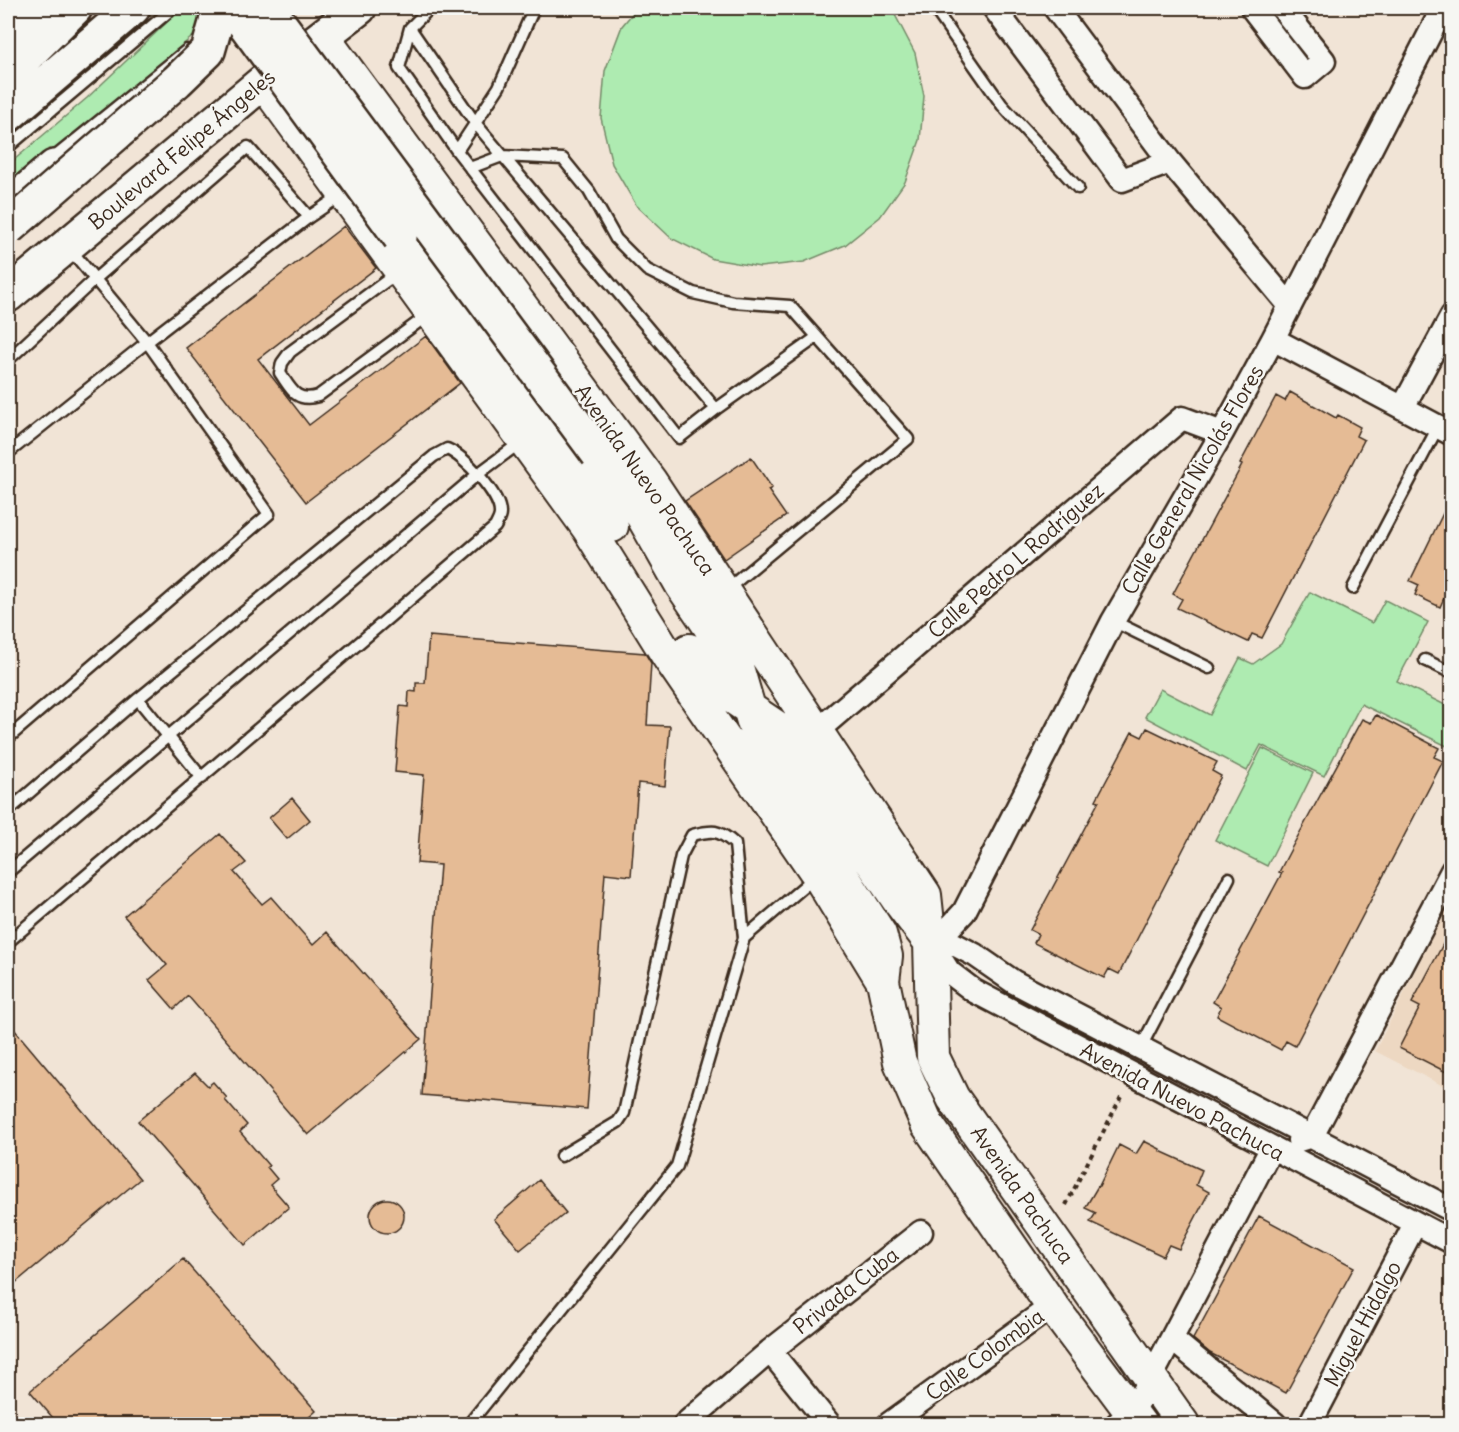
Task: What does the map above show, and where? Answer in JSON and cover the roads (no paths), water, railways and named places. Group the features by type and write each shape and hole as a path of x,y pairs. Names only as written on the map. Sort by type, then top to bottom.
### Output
{"main road":[{"path":"8,32 36,8"},
{"path":"8,74 75,8"},
{"path":"8,115 133,8"},
{"path":"8,228 177,81 208,51 218,8"},
{"path":"233,8 400,237 586,462 636,505 682,586 737,667 761,749 880,934 886,956 883,981"},
{"path":"8,206 241,8"},
{"path":"268,8 586,462"},
{"name":"Boulevard Felipe Ángeles","path":"8,295 263,82 359,8"},
{"name":"Avenida Nuevo Pachuca","path":"323,37 651,482 925,895 930,942"},
{"path":"294,126 303,109 316,93 333,85 353,80"},
{"path":"263,82 588,528 669,658 818,875 883,981"},
{"path":"749,709 781,730 898,900 930,942 883,981"},
{"name":"Avenida Pachuca","path":"930,942 933,1056 953,1098 1183,1425"},
{"name":"Avenida Pachuca","path":"883,981 900,1062 927,1125 1130,1421"}],"street":[{"path":"994,8 1122,180 1170,162"},
{"path":"1055,8 1170,162 1290,306"},
{"path":"1252,8 1305,77 1324,61 1282,8"},
{"name":"Calle General Nicolás Flores","path":"930,942 950,927 964,912 1113,621 1222,433 1273,339 1443,8"},
{"path":"1403,407 1452,316"},
{"path":"1273,339 1445,430"},
{"name":"Calle Pedro L Rodríguez","path":"817,731 1182,418 1222,433"},
{"path":"1130,1421 1272,1149 1312,1136 1452,871"},
{"name":"Avenida Nuevo Pachuca","path":"930,942 950,942 975,955 1014,982 1452,1210"},
{"name":"Avenida Nuevo Pachuca","path":"930,942 949,972 974,991 1132,1076 1452,1242"},
{"name":"Miguel Hidalgo","path":"1310,1425 1415,1224"},
{"name":"Privada Cuba","path":"685,1425 770,1351 921,1232"},
{"name":"Calle Colombia","path":"889,1425 1052,1306"},
{"path":"1172,1339 1275,1425"},
{"path":"770,1351 829,1425"}],"lane":[{"path":"8,147 173,8"},
{"path":"8,195 241,8"},
{"path":"430,8 410,28 399,68 457,151 679,438 716,409 818,338"},
{"path":"457,151 499,87 534,8"},
{"path":"934,8 1002,105 1078,188"},
{"path":"410,28 476,124 716,409"},
{"path":"8,360 94,280 248,147 309,217"},
{"path":"470,168 502,156 563,159 588,191 616,239 647,270 693,292 733,302 790,306 908,439 724,592"},
{"path":"8,453 309,217 344,194"},
{"path":"8,738 269,514 147,342 67,245"},
{"path":"400,271 290,352 282,363 280,373 294,394 308,399 318,396 431,313"},
{"path":"1353,588 1445,430"},
{"path":"8,872 478,474 524,440"},
{"path":"8,811 138,699 434,456 447,450 458,454 478,474 499,505 501,516 495,527 8,942"},
{"path":"1113,621 1209,668"},
{"path":"1425,660 1452,673"},
{"path":"138,699 202,778"},
{"path":"469,1425 677,1166 744,938 735,844 721,832 708,831 692,835 681,856 624,1113 618,1122 561,1156"},
{"path":"744,938 818,875"},
{"path":"1141,1047 1229,878"}]}
